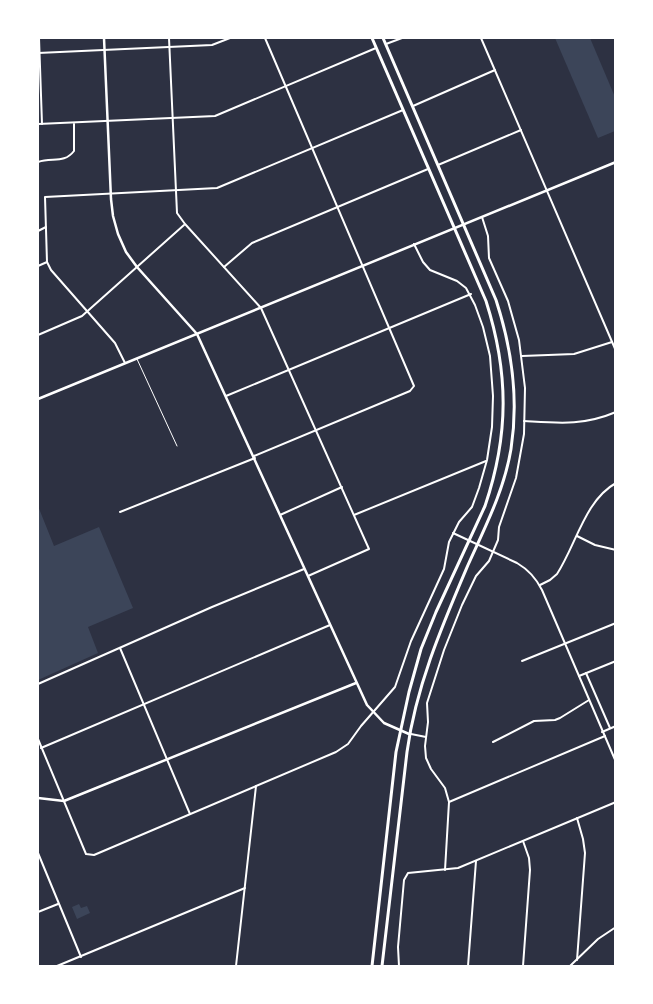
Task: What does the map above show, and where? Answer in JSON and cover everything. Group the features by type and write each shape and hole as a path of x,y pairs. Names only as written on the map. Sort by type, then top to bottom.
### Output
{"main road":[{"path":"372,38 486,301 501,359 504,403 498,462 484,506 421,649 400,730 372,966"},
{"path":"382,966 409,734 431,653 496,503 508,464 513,431 514,387 512,362 496,300 383,38"}],"street":[{"path":"39,38 42,124"},
{"path":"104,38 110,192 113,216 126,252 137,267 197,334 367,705 384,723 409,734 426,737"},
{"path":"169,38 177,213 261,308 369,549 308,576"},
{"path":"38,52 212,45 230,38"},
{"path":"120,512 410,391 414,386 265,38"},
{"path":"386,44 402,38"},
{"path":"481,38 616,351"},
{"path":"38,124 215,116 376,48"},
{"path":"413,106 495,70"},
{"path":"125,364 115,343 56,277 48,262 46,197 110,192 217,188 403,110"},
{"path":"38,162 69,157 74,151 74,123"},
{"path":"438,165 521,130"},
{"path":"38,400 616,162"},
{"path":"224,267 252,243 428,169"},
{"path":"445,870 449,802 445,788 428,764 425,752 428,722 427,703 444,650 472,583 489,561 498,540 499,527 516,478 522,448 524,421 525,388 522,356 508,301 490,258 488,236 482,217"},
{"path":"38,335 82,316 185,224"},
{"path":"38,230 46,227"},
{"path":"38,738 86,854 94,855 342,749 353,739 372,712 391,692 397,683 411,641 444,569 453,533 459,522 472,507 487,460 492,427 493,382 487,342 470,294 461,284 430,270 414,244"},
{"path":"38,266 48,262"},
{"path":"226,396 470,294"},
{"path":"522,356 574,354 612,342"},
{"path":"524,421 584,422 616,412"},
{"path":"354,515 487,460"},
{"path":"540,585 557,574 593,502 605,490 616,483"},
{"path":"280,515 342,487"},
{"path":"453,533 526,569 540,585 616,762"},
{"path":"577,536 594,545 616,550"},
{"path":"38,684 212,607 304,569"},
{"path":"522,661 616,623"},
{"path":"42,748 330,625"},
{"path":"120,648 190,815"},
{"path":"579,676 616,661"},
{"path":"586,673 610,728"},
{"path":"38,798 64,801 356,683"},
{"path":"493,742 534,722 556,720 589,700"},
{"path":"602,732 616,726"},
{"path":"449,802 604,736"},
{"path":"236,966 256,786"},
{"path":"399,966 398,947 404,880 408,873 458,868 616,802"},
{"path":"577,818 585,853 577,960"},
{"path":"523,841 529,858 530,870 523,966"},
{"path":"38,853 80,957"},
{"path":"468,966 476,861"},
{"path":"58,966 245,888"},
{"path":"38,912 58,904"},
{"path":"570,966 598,939 616,927"}],"lane":[{"path":"137,359 177,446"}],"shaded area":[{"path":"555,38 590,38 615,97 615,131 598,138"},
{"path":"38,506 54,546 99,527 133,608 88,627 98,653 38,680"},
{"path":"79,904 81,908 87,906 90,913 77,919 72,907"}]}
